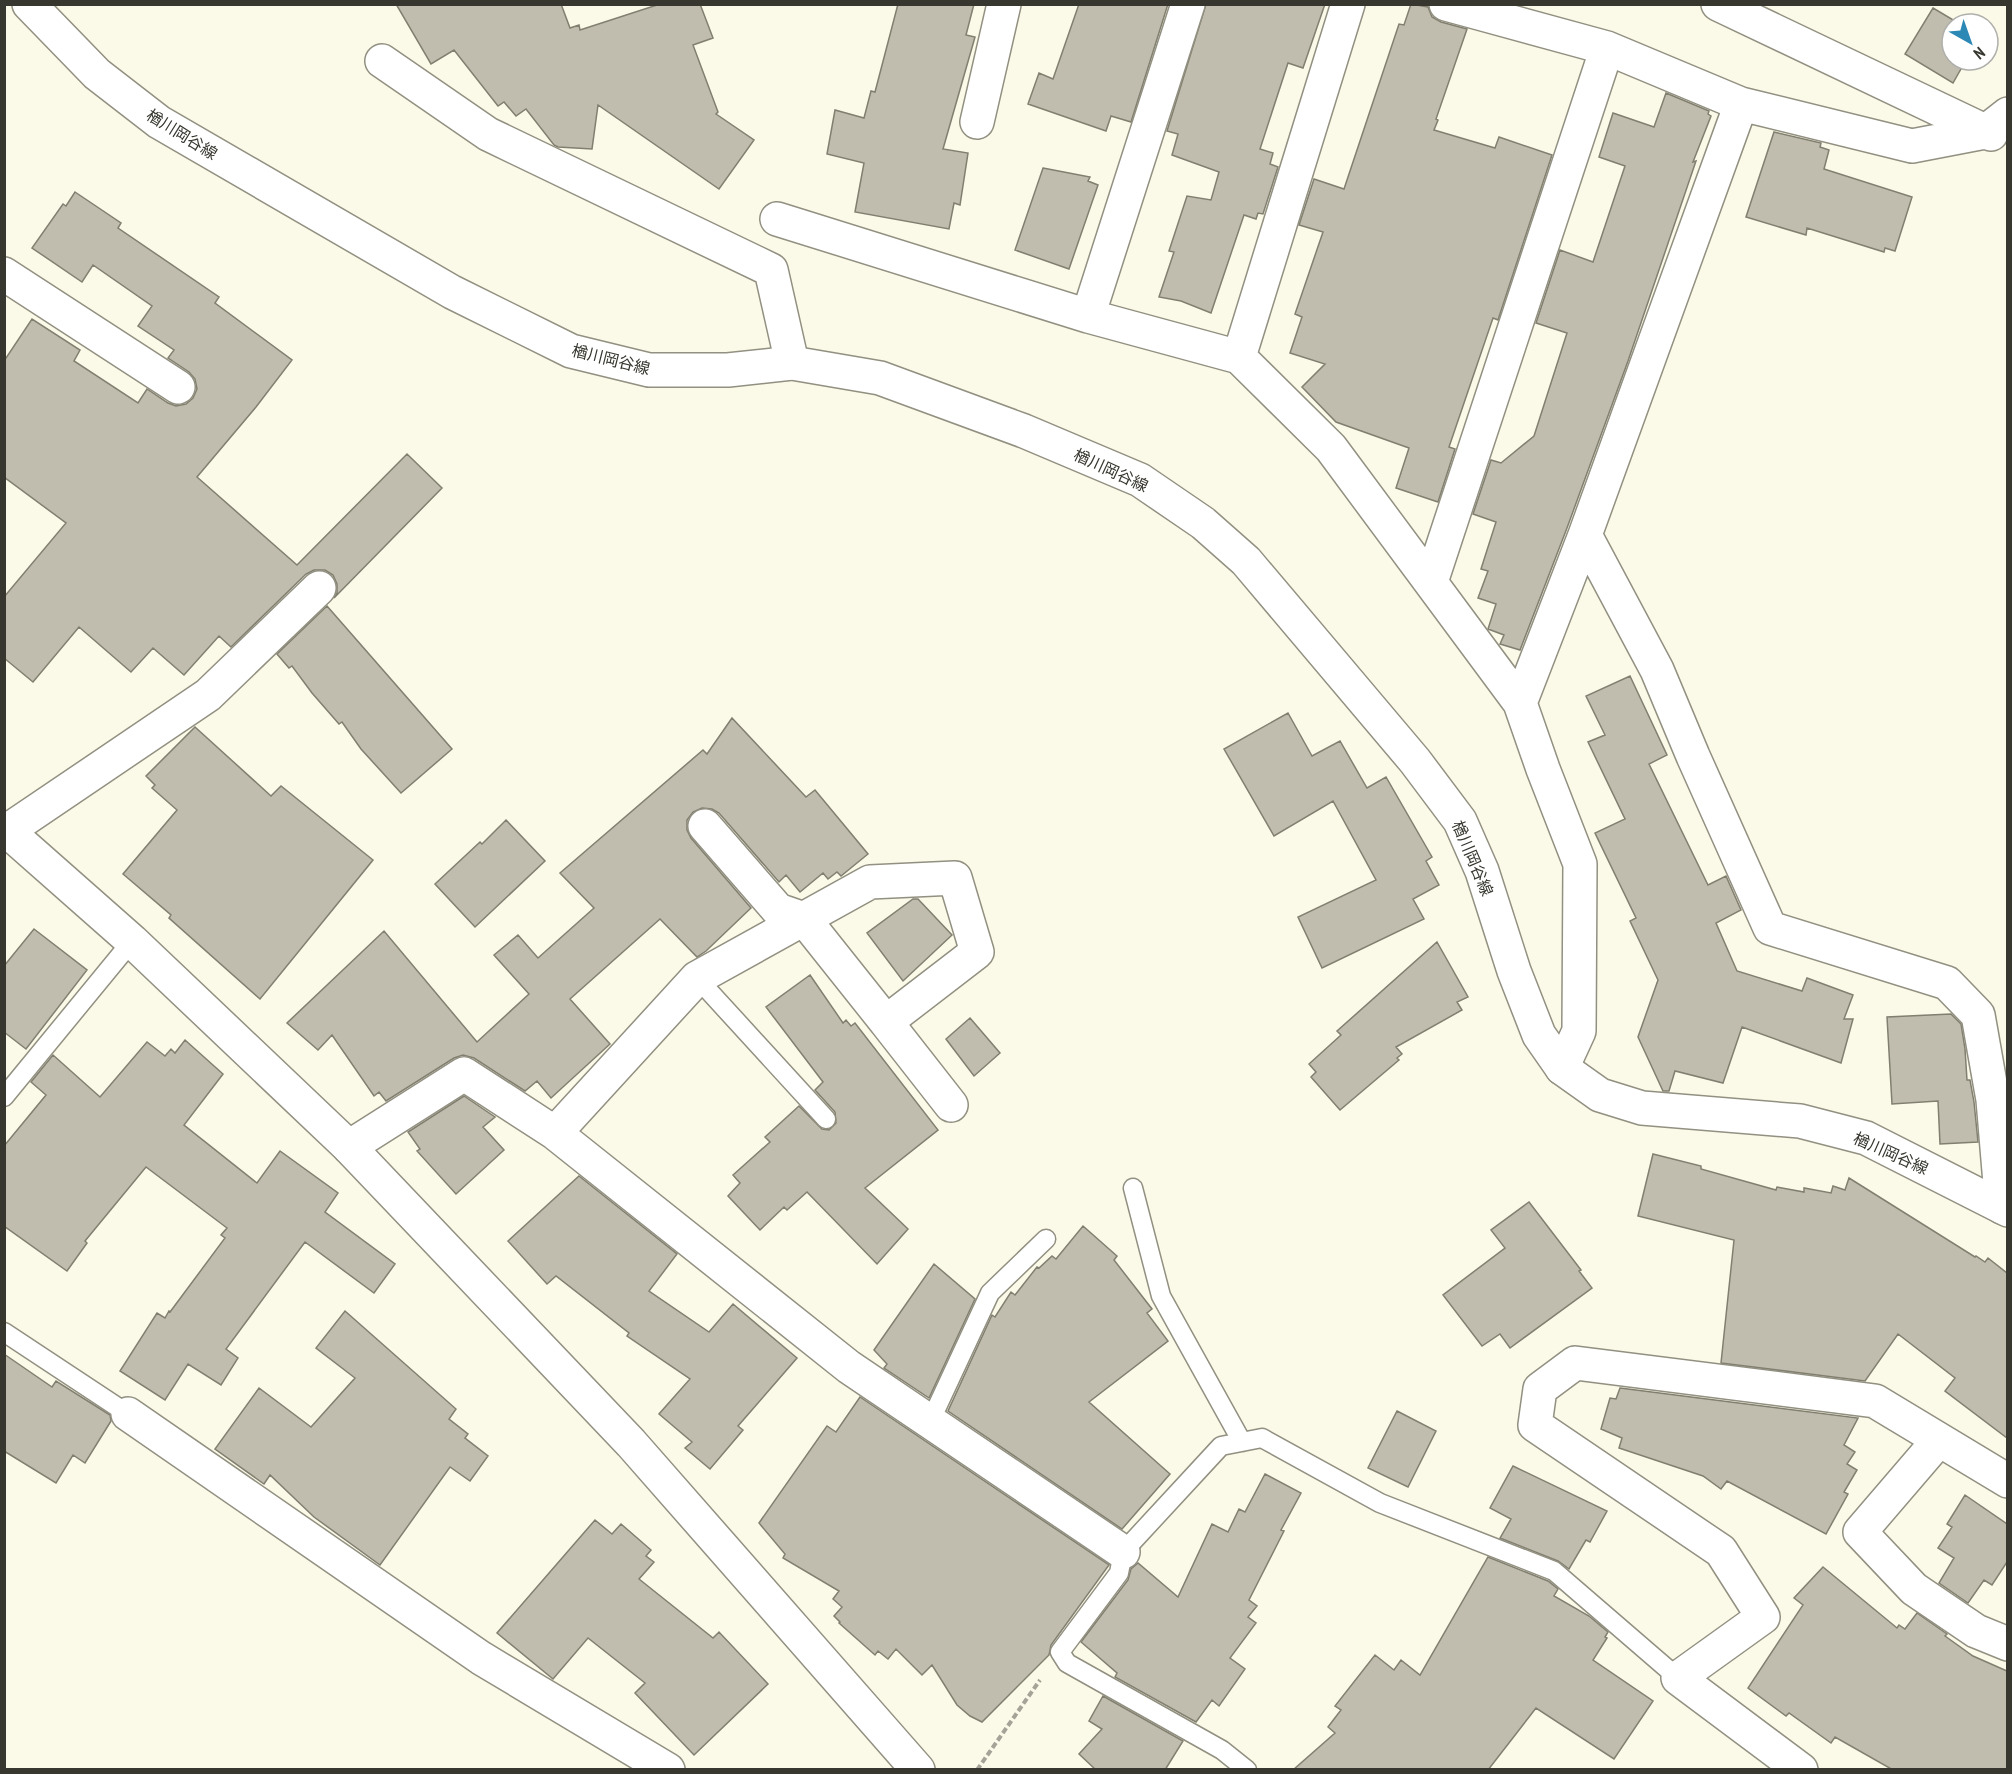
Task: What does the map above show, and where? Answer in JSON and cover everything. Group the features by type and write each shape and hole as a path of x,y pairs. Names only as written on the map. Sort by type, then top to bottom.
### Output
{"street":[{"name":"楢川岡谷線","path":"29,4 97,74 159,122 452,292 571,351 649,370 729,370 792,363 880,378 1024,431 1140,480 1203,523 1246,561 1415,760 1460,821 1482,871 1514,971 1539,1035 1562,1068 1600,1095 1642,1108 1800,1121 1866,1138 2005,1209"},
{"path":"977,122 1004,4"},
{"path":"1088,316 1188,4"},
{"path":"1239,357 1348,4"},
{"path":"1446,4 1607,48 1741,104 1912,146 2000,128"},
{"path":"1718,4 2000,128"},
{"path":"1431,582 1607,48"},
{"path":"382,61 488,134 771,270 792,363"},
{"path":"1520,703 1585,535 1741,104"},
{"path":"777,219 1088,316 1239,357 1331,448 1520,703 1580,864 1579,1031 1562,1068"},
{"path":"4,274 177,387"},
{"path":"1585,535 1657,670 1770,928 1947,983 1978,1015 1993,1100 2005,1209"},
{"path":"319,588 208,695 6,830 132,941 350,1147 631,1443 918,1770"},
{"path":"705,826 778,910 804,919 951,1105"},
{"path":"555,1133 697,978 870,882 955,878 977,952 886,1022"},
{"path":"350,1147 464,1074 555,1133 849,1368 1123,1552"},
{"path":"1801,1770 1678,1678 1763,1617 1721,1551 1535,1425 1540,1389 1575,1363 1875,1401 2007,1481"},
{"path":"128,1414 482,1658 668,1770"},
{"path":"1938,1441 1860,1532 1914,1589 1976,1631 2007,1644"}],"lane":[{"path":"4,1097 132,941"},
{"path":"697,978 826,1119"},
{"path":"1133,1188 1161,1296 1242,1442"},
{"path":"930,1422 990,1293 1046,1239"},
{"path":"4,1332 128,1414"},
{"path":"1247,1770 1222,1750 1067,1663 1060,1652 1119,1573 1123,1552 1221,1446 1262,1438 1380,1503 1554,1571 1678,1678"}],"path":[{"path":"977,1770 1060,1652"}],"building":[{"path":"396,4 561,4 570,28 579,25 580,30 660,4 700,4 713,38 693,45 718,112 716,114 754,140 719,189 598,105 592,149 558,147 526,109 516,116 504,102 498,106 454,50 431,64"},
{"path":"898,4 974,4 966,35 975,37 943,149 968,153 960,205 954,203 949,229 855,212 864,163 827,154 835,110 864,118 871,91 875,92"},
{"path":"1079,4 1168,4 1131,122 1111,116 1106,131 1028,104 1039,73 1053,79"},
{"path":"1206,4 1325,4 1303,68 1288,63 1260,149 1273,153 1270,164 1278,167 1263,214 1258,213 1256,219 1244,215 1211,313 1181,301 1159,297 1174,252 1169,251 1187,196 1211,200 1219,172 1172,155 1178,134 1167,131"},
{"path":"1411,4 1428,7 1432,17 1441,22 1467,29 1434,130 1495,148 1499,137 1552,155 1498,320 1493,318 1449,447 1455,449 1438,502 1396,488 1409,448 1336,422 1302,387 1325,364 1290,353 1302,317 1295,314 1323,232 1299,225 1314,179 1344,189 1399,24 1404,25"},
{"path":"1933,8 1940,12 1940,72 1959,72 1953,83 1905,54"},
{"path":"1666,93 1709,111 1708,114 1711,116 1693,162 1696,161 1628,361 1520,650 1500,644 1504,635 1488,629 1496,604 1478,598 1488,571 1481,569 1496,522 1473,514 1491,460 1501,463 1534,436 1567,333 1536,323 1560,250 1593,262 1625,166 1599,157 1613,113 1654,127"},
{"path":"1774,132 1821,143 1820,147 1829,150 1824,169 1912,197 1895,251 1885,248 1884,252 1807,228 1806,235 1746,217"},
{"path":"1043,168 1090,177 1088,181 1098,185 1069,269 1015,250"},
{"path":"75,192 121,223 118,228 219,297 215,303 292,360 197,477 297,565 407,454 442,488 334,598 337,593 337,584 333,575 325,570 314,570 306,574 231,647 219,636 184,675 153,648 131,672 79,627 33,682 4,658 4,597 66,523 4,477 4,361 32,319 80,350 74,361 138,403 147,389 168,403 176,406 186,404 193,398 197,389 195,379 189,372 168,358 174,350 138,326 152,306 93,265 82,282 32,248 63,204 66,206"},
{"path":"327,606 452,749 401,793 361,749 342,722 339,724 292,666 289,668 277,654"},
{"path":"1630,676 1667,755 1649,764 1708,885 1726,876 1741,910 1716,923 1737,971 1802,991 1807,978 1853,995 1844,1019 1853,1019 1841,1063 1742,1027 1723,1083 1675,1071 1669,1091 1663,1091 1638,1037 1658,980 1630,921 1636,918 1595,833 1625,819 1588,742 1605,735 1586,696"},
{"path":"1288,713 1312,756 1340,741 1367,788 1386,777 1432,857 1426,861 1439,885 1413,899 1424,919 1322,968 1298,917 1376,880 1333,801 1274,836 1224,749"},
{"path":"732,718 806,797 815,790 868,854 841,876 837,872 828,879 823,873 800,892 786,875 779,882 719,813 712,809 702,808 693,812 687,820 687,830 691,838 751,908 697,957 660,919 570,999 610,1044 551,1098 537,1081 525,1091 474,1058 463,1055 454,1058 386,1101 379,1092 374,1096 332,1035 318,1050 287,1023 384,931 477,1042 529,994 494,955 518,935 538,958 594,908 560,873 703,750 707,754"},
{"path":"195,727 271,796 281,786 373,860 260,999 169,918 171,915 123,874 177,810 152,788 155,785 146,776"},
{"path":"506,820 545,861 475,927 435,884"},
{"path":"913,899 918,899 952,935 903,981 867,933"},
{"path":"34,929 87,970 26,1049 4,1032 4,966"},
{"path":"1437,942 1468,997 1457,1002 1462,1010 1396,1047 1402,1054 1397,1058 1399,1060 1340,1110 1311,1077 1316,1072 1309,1064 1341,1035 1337,1031"},
{"path":"810,975 843,1023 846,1020 851,1026 855,1023 938,1130 865,1188 908,1229 877,1264 807,1192 787,1210 784,1207 760,1230 728,1196 740,1183 733,1175 770,1142 765,1137 799,1106 822,1129 829,1130 836,1123 835,1112 815,1090 823,1082 766,1007"},
{"path":"1951,1014 1961,1024 1967,1080 1970,1080 1974,1102 1978,1142 1940,1144 1938,1101 1892,1104 1887,1017"},
{"path":"970,1018 1000,1053 974,1076 946,1039"},
{"path":"185,1040 223,1074 184,1125 257,1183 280,1151 338,1193 325,1212 395,1264 374,1293 305,1242 226,1349 238,1358 221,1385 188,1364 165,1400 120,1371 157,1313 165,1318 170,1312 225,1238 221,1235 227,1228 146,1167 85,1241 87,1243 67,1271 4,1226 4,1146 46,1095 31,1082 53,1055 100,1097 147,1042 165,1056 171,1049 175,1053"},
{"path":"464,1096 495,1117 483,1127 504,1150 456,1194 417,1151 420,1149 408,1132"},
{"path":"1653,1154 1701,1166 1701,1169 1776,1190 1777,1187 1804,1192 1804,1188 1831,1193 1833,1186 1845,1190 1849,1178 1975,1257 1985,1262 1988,1258 2007,1273 2007,1438 1945,1391 1955,1378 1898,1334 1865,1381 1721,1363 1734,1240 1638,1216"},
{"path":"579,1176 677,1254 649,1291 709,1332 733,1304 797,1358 738,1426 743,1430 710,1469 685,1448 692,1442 659,1414 690,1379 627,1336 629,1333 556,1276 547,1284 508,1241"},
{"path":"1529,1202 1592,1288 1510,1348 1500,1334 1482,1346 1443,1295 1505,1248 1491,1230"},
{"path":"1083,1226 1117,1256 1114,1260 1152,1309 1147,1313 1168,1341 1089,1402 1170,1474 1122,1529 948,1411 992,1315 995,1317 1011,1292 1015,1295 1037,1267 1039,1268 1052,1256 1056,1259"},
{"path":"934,1264 975,1299 929,1398 884,1368 887,1364 874,1350"},
{"path":"345,1311 456,1409 449,1419 468,1434 465,1438 488,1456 470,1481 450,1467 380,1565 314,1517 270,1475 264,1484 215,1449 259,1388 311,1427 355,1378 316,1348"},
{"path":"4,1354 52,1387 56,1381 110,1415 111,1421 85,1463 73,1455 56,1483 4,1451"},
{"path":"1620,1388 1858,1418 1844,1445 1855,1452 1847,1464 1857,1470 1844,1492 1848,1494 1826,1534 1727,1481 1721,1489 1703,1476 1619,1448 1622,1438 1601,1429 1610,1398 1616,1399"},
{"path":"860,1397 1109,1565 1051,1645 1049,1655 982,1722 957,1705 932,1665 922,1675 896,1649 888,1659 878,1651 875,1655 839,1623 834,1616 842,1607 833,1599 839,1591 783,1558 785,1554 759,1523 827,1426 836,1432"},
{"path":"1397,1411 1436,1431 1408,1487 1368,1468"},
{"path":"1513,1466 1607,1511 1590,1542 1586,1540 1569,1569 1558,1561 1500,1538 1511,1519 1490,1508"},
{"path":"1265,1474 1301,1493 1281,1530 1284,1531 1249,1600 1257,1606 1248,1617 1256,1623 1230,1658 1245,1669 1219,1706 1212,1700 1196,1722 1115,1677 1117,1673 1081,1642 1128,1580 1131,1569 1138,1563 1178,1597 1212,1524 1228,1532 1239,1509 1245,1512"},
{"path":"1965,1495 2007,1524 2007,1562 1992,1585 1984,1580 1968,1603 1939,1583 1954,1558 1938,1548 1952,1527 1947,1524"},
{"path":"595,1520 612,1534 621,1524 651,1550 646,1556 654,1562 639,1579 713,1638 719,1632 768,1684 694,1755 635,1693 645,1683 588,1638 553,1679 497,1633"},
{"path":"1488,1557 1548,1581 1558,1589 1554,1596 1589,1616 1608,1632 1605,1637 1607,1638 1593,1660 1653,1701 1614,1759 1536,1708 1488,1770 1293,1770 1335,1733 1328,1727 1341,1710 1335,1706 1375,1655 1394,1670 1401,1660 1420,1675"},
{"path":"1823,1567 1897,1628 1899,1625 1905,1629 1917,1613 1973,1656 2007,1671 2007,1770 1893,1770 1835,1737 1831,1743 1789,1713 1786,1716 1748,1688 1803,1605 1794,1598"},
{"path":"1103,1696 1183,1741 1165,1770 1096,1770 1079,1754 1102,1729 1089,1721"}]}
